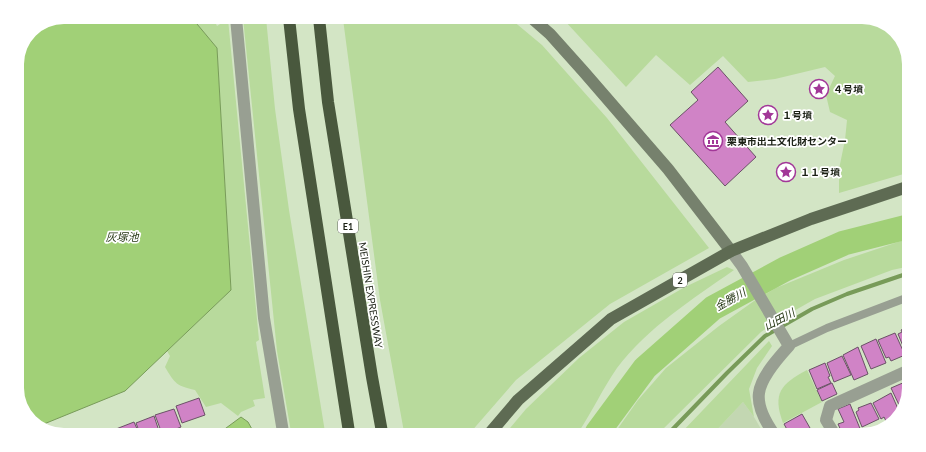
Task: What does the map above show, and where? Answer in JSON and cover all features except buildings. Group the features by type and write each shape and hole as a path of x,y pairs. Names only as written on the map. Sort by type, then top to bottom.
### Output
{"highway":[{"path":"290,24 299,109 348,428"},
{"name":"MEISHIN EXPRESSWAY","path":"320,24 328,102 381,428"}],"main road":[{"name":"2","path":"494,428 518,400 611,319 731,251 811,219 902,189"}],"street":[{"path":"237,24 264,318 282,428"},
{"path":"539,24 550,34 584,72 668,169 742,266 774,319 787,342 764,379 759,394 762,412 771,428"},
{"path":"831,428 826,420 830,406 902,373"}],"lane":[{"path":"787,342 902,300"}],"shaded area":[{"path":"197,24 216,24 217,26 220,24 228,24 259,340 256,342 265,398 253,400 255,406 241,412 238,416 221,403 206,407 195,390 184,387 174,381 165,367 170,356 167,351 231,290 217,48"},
{"path":"244,24 267,24 275,109 289,210 324,428 290,428 277,351"},
{"path":"344,24 517,24 542,45 607,118 709,248 610,304 516,380 474,428 403,428 380,300"},
{"path":"568,24 862,24 875,26 892,38 900,51 902,62 902,174 839,193 839,169 845,140 847,120 830,112 826,95 835,76 825,67 775,79 748,82 723,56 690,85 656,55 626,87"},
{"path":"902,241 902,268 892,270 815,299 761,332 664,428 618,428 638,400 666,368 719,326 754,301 776,288 844,260"},
{"path":"727,267 734,270 672,314 629,353 617,368 581,428 510,428 526,409 579,358 624,322 685,287"},
{"path":"769,341 772,346 757,368 749,389 754,417 743,402 719,428 686,428"},
{"path":"807,370 822,402 783,423 778,404 781,390 791,380"},
{"path":"743,402 760,428 719,428"}],"water":[{"name":"灰塚池","path":"64,24 197,24 217,48 231,290 125,391 46,423 34,414 26,401 24,390 25,54 32,40 44,29 51,26"},
{"path":"241,417 248,422 251,428 226,428"}],"waterway":[{"name":"金勝川","path":"601,428 645,368 713,308 785,269 844,243 902,228"},
{"name":"山田川","path":"674,428 765,336 812,309 847,294 902,275"}],"place":[{"name":"４号墳","path":"819,89"},
{"name":"１号墳","path":"768,115"},
{"name":"栗東市出土文化財センター","path":"713,141"},
{"name":"１１号墳","path":"786,172"}]}
